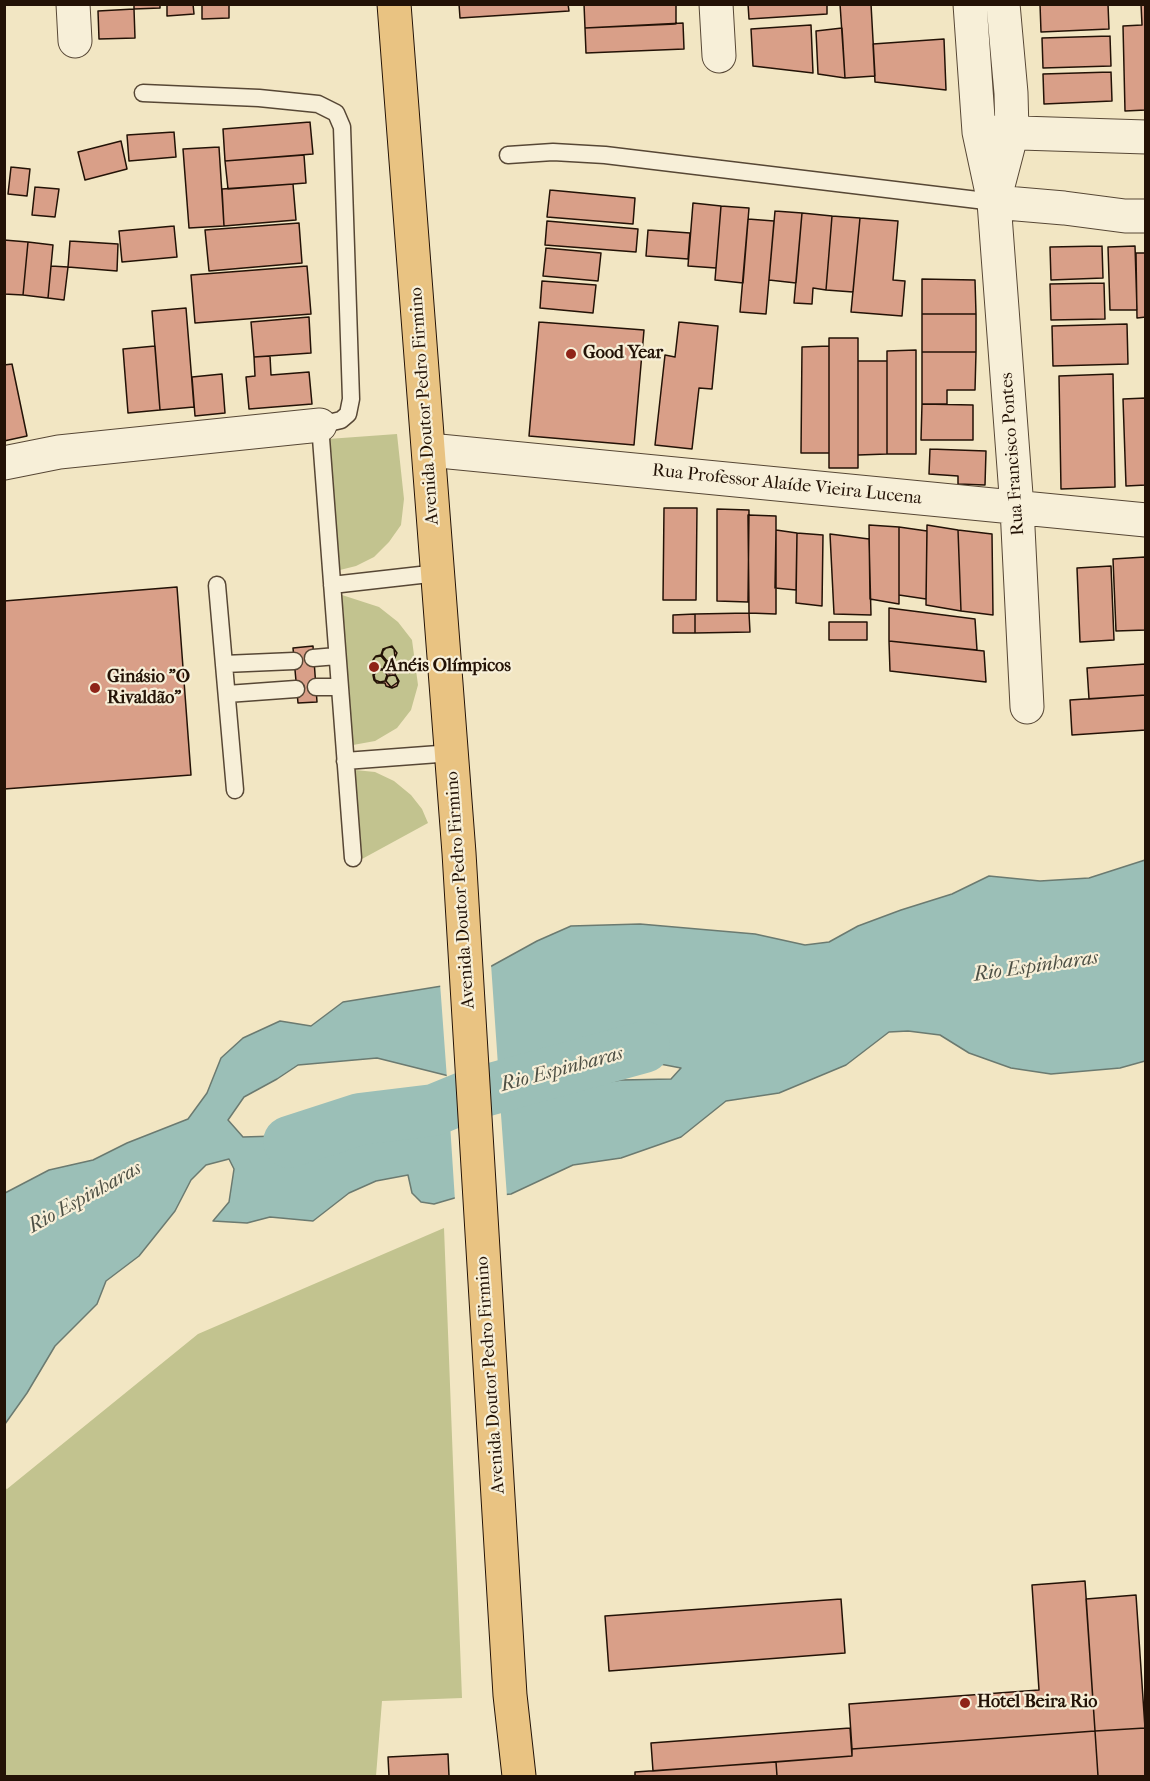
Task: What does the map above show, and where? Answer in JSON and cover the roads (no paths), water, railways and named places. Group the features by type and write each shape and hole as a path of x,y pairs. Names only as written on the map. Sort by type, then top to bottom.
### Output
{"main road":[{"name":"Avenida Doutor Pedro Firmino","path":"395,15 458,829 510,1695 519,1776"}],"street":[{"path":"73,4 75,41"},
{"path":"716,4 719,56"},
{"name":"Rua Francisco Pontes","path":"970,4 979,132 994,202 1017,508 1027,707"},
{"name":"Rua Francisco Pontes","path":"994,202 1012,132 1003,4"},
{"path":"979,132 1146,137"},
{"path":"994,202 1064,207 1125,216 1146,216"},
{"path":"4,463 59,452 320,425"},
{"name":"Rua Professor Alaíde Vieira Lucena","path":"429,450 1146,520"}],"lane":[{"path":"143,93 259,98 318,104 330,109 339,118 342,127 351,399 348,414 341,420 320,425 353,858"},
{"path":"508,155 553,152 606,155 994,202"},
{"path":"332,585 438,573"},
{"path":"217,585 235,790"},
{"path":"313,658 337,656"},
{"path":"224,664 294,661"},
{"path":"316,687 340,687"},
{"path":"227,694 296,689"},
{"path":"345,761 452,753"}],"water":[{"path":"1145,860 1145,1061 1120,1068 1051,1074 1011,1068 969,1053 940,1035 908,1031 889,1032 846,1065 779,1093 726,1101 681,1137 621,1158 573,1165 511,1194 481,1197 476,1108 508,1103 529,1092 559,1090 621,1080 671,1079 681,1068 639,1060 557,1067 475,1081 468,979 537,941 571,926 640,924 755,934 805,945 829,942 858,926 952,894 989,876 1040,881 1089,878"},
{"path":"442,986 449,1076 377,1058 298,1065 244,1097 228,1120 243,1137 276,1136 325,1121 454,1110 458,1197 434,1204 421,1202 412,1193 408,1175 376,1181 349,1193 313,1221 270,1217 247,1223 213,1221 229,1202 234,1169 229,1159 206,1165 191,1180 175,1211 139,1256 106,1281 97,1304 55,1346 5,1424 5,1193 49,1170 93,1160 127,1143 188,1119 207,1093 221,1058 243,1038 280,1021 311,1026 343,1002"}],"waterway":[{"name":"Rio Espinharas","path":"289,1142 360,1119 434,1110 473,1094 644,1047"}],"place":[{"name":"Good Year","path":"571,354"},
{"name":"Anéis Olímpicos","path":"374,667"},
{"name":"Ginásio \"O Rivaldão\"","path":"95,688"},
{"name":"Hotel Beira Rio","path":"965,1703"}]}
